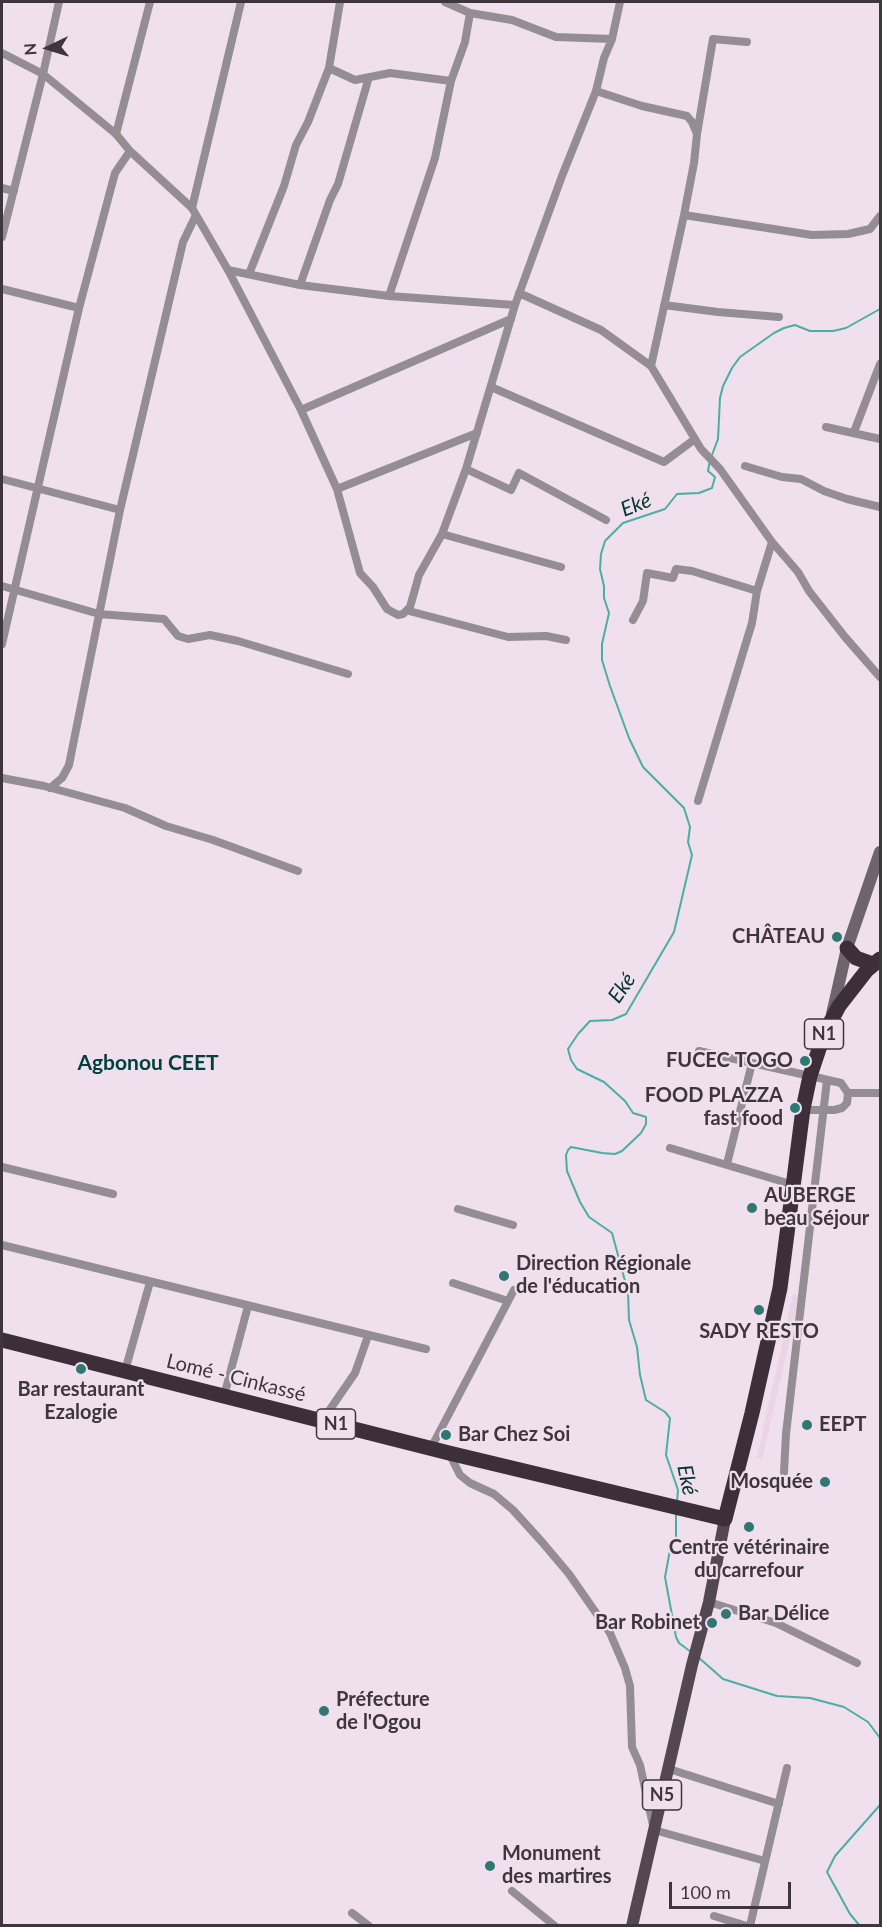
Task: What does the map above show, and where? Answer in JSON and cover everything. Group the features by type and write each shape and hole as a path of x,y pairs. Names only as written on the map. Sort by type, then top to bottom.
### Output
{"highway":[{"path":"847,948 856,958 878,962"},
{"name":"N1","path":"802,1126 816,1110 818,1078 830,1022 847,994 878,962"},
{"name":"N1","path":"725,1519 773,1323 786,1247 803,1109 818,1078 825,1047 842,1013 878,962"},
{"name":"Lomé - Cinkassé","path":"2,1340 449,1453 725,1519"}],"main road":[{"path":"830,1022 847,948 880,852"},
{"name":"N5","path":"632,1926 692,1665 709,1602 725,1519"}],"street":[{"path":"2,237 59,2"},
{"path":"116,134 150,2"},
{"path":"50,788 62,778 69,765 120,510 183,242 194,212 241,2"},
{"path":"249,274 284,186 296,145 308,122 329,68 340,2"},
{"path":"445,2 470,13 512,20 556,37 612,39"},
{"path":"2,53 43,74 116,134 130,151 194,212 228,270 301,410 337,489 360,573 374,587 387,609 394,614 403,614 410,607 419,575 442,534 466,469 519,293 596,91 604,58 612,39 620,2"},
{"path":"388,296 435,158 451,81 465,42 470,13"},
{"path":"651,366 694,163 713,39 747,42"},
{"path":"329,68 355,80 390,73 451,81"},
{"path":"300,285 330,200 338,184 369,77"},
{"path":"596,91 642,106 687,116 693,122 697,134"},
{"path":"2,644 79,308 116,172 130,151"},
{"path":"2,188 14,190"},
{"path":"684,215 813,236 848,234 870,228 880,216"},
{"path":"228,270 300,285 388,296 515,305"},
{"path":"2,290 79,308"},
{"path":"519,293 602,330 651,366 702,449 720,469 772,542 798,572 808,591 880,677"},
{"path":"664,305 779,317"},
{"path":"301,410 511,319"},
{"path":"854,432 880,364"},
{"path":"491,387 664,462 695,439"},
{"path":"826,427 880,439"},
{"path":"337,489 477,433"},
{"path":"745,466 782,477 801,479 824,491 880,507"},
{"path":"466,469 511,490 519,473 606,520"},
{"path":"2,479 120,510"},
{"path":"442,534 561,567"},
{"path":"698,801 752,623 757,591 772,542"},
{"path":"633,620 643,601 647,573 673,578 676,569 757,591"},
{"path":"2,586 99,614 164,619 178,636 188,639 210,635 238,641 348,674"},
{"path":"409,611 508,637 539,636 566,640"},
{"path":"2,778 125,808 166,826 213,840 297,871"},
{"path":"699,1050 841,1083 848,1093 847,1103 842,1108 816,1110 783,1472"},
{"path":"727,1164 752,1063"},
{"path":"848,1093 880,1093"},
{"path":"670,1148 794,1185"},
{"path":"2,1167 113,1194"},
{"path":"458,1209 513,1225"},
{"path":"2,1245 426,1350"},
{"path":"125,1371 150,1282"},
{"path":"453,1283 508,1300"},
{"path":"431,1448 514,1290"},
{"path":"224,1396 248,1306"},
{"path":"322,1421 355,1373 368,1336"},
{"path":"449,1453 460,1476 494,1494 513,1510 535,1534 568,1574 610,1633 630,1686 633,1747 642,1774 654,1830 765,1861"},
{"path":"709,1602 776,1623 857,1662"},
{"path":"714,1916 748,1926 787,1768"},
{"path":"669,1769 779,1804"},
{"path":"512,1891 555,1926"},
{"path":"352,1913 369,1926"}],"shaded area":[{"path":"793,1294 798,1295 793,1326 762,1459 757,1457"}],"waterway":[{"name":"Eké","path":"712,455 718,439 720,398 723,386 740,357 784,328 795,325 810,331 833,331 846,328 880,309"},
{"name":"Eké","path":"677,1502 678,1490 666,1455 670,1418 646,1400 637,1347 629,1320 628,1292 612,1233 589,1217 567,1171 566,1155 571,1147 615,1154 622,1151 641,1133 646,1124 646,1117 633,1113 625,1101 604,1082 577,1069 568,1049 590,1021 612,1020 626,1014 674,932 692,855 688,842 690,827 684,808 643,767 629,738 602,660 602,644 609,613 604,598 600,569 601,554 605,541 623,523 665,509 677,494 699,493 712,488 715,477 708,471 710,460"},
{"name":"Eké","path":"676,1514 676,1538 670,1550 665,1577 676,1637 679,1643 691,1652"},
{"name":"Eké","path":"698,1657 723,1679 777,1696 810,1698 844,1707 868,1722 880,1738"},
{"name":"Eké","path":"860,1926 850,1914 827,1872 835,1856 880,1805"}],"place":[{"name":"CHÂTEAU","path":"837,937"},
{"name":"FUCEC TOGO","path":"805,1061"},
{"name":"FOOD PLAZZA fast food","path":"795,1108"},
{"name":"AUBERGE beau Séjour","path":"752,1208"},
{"name":"Direction Régionale de l'éducation","path":"504,1276"},
{"name":"SADY RESTO","path":"759,1310"},
{"name":"Bar restaurant Ezalogie","path":"81,1369"},
{"name":"EEPT","path":"807,1425"},
{"name":"Bar Chez Soi","path":"446,1435"},
{"name":"Mosquée","path":"825,1482"},
{"name":"Centre vétérinaire du carrefour","path":"749,1527"},
{"name":"Bar Délice","path":"726,1614"},
{"name":"Bar Robinet","path":"712,1623"},
{"name":"Préfecture de l'Ogou","path":"324,1711"},
{"name":"Monument des martires","path":"490,1866"}],"district":[{"name":"Agbonou CEET","path":"148,1063"}]}
